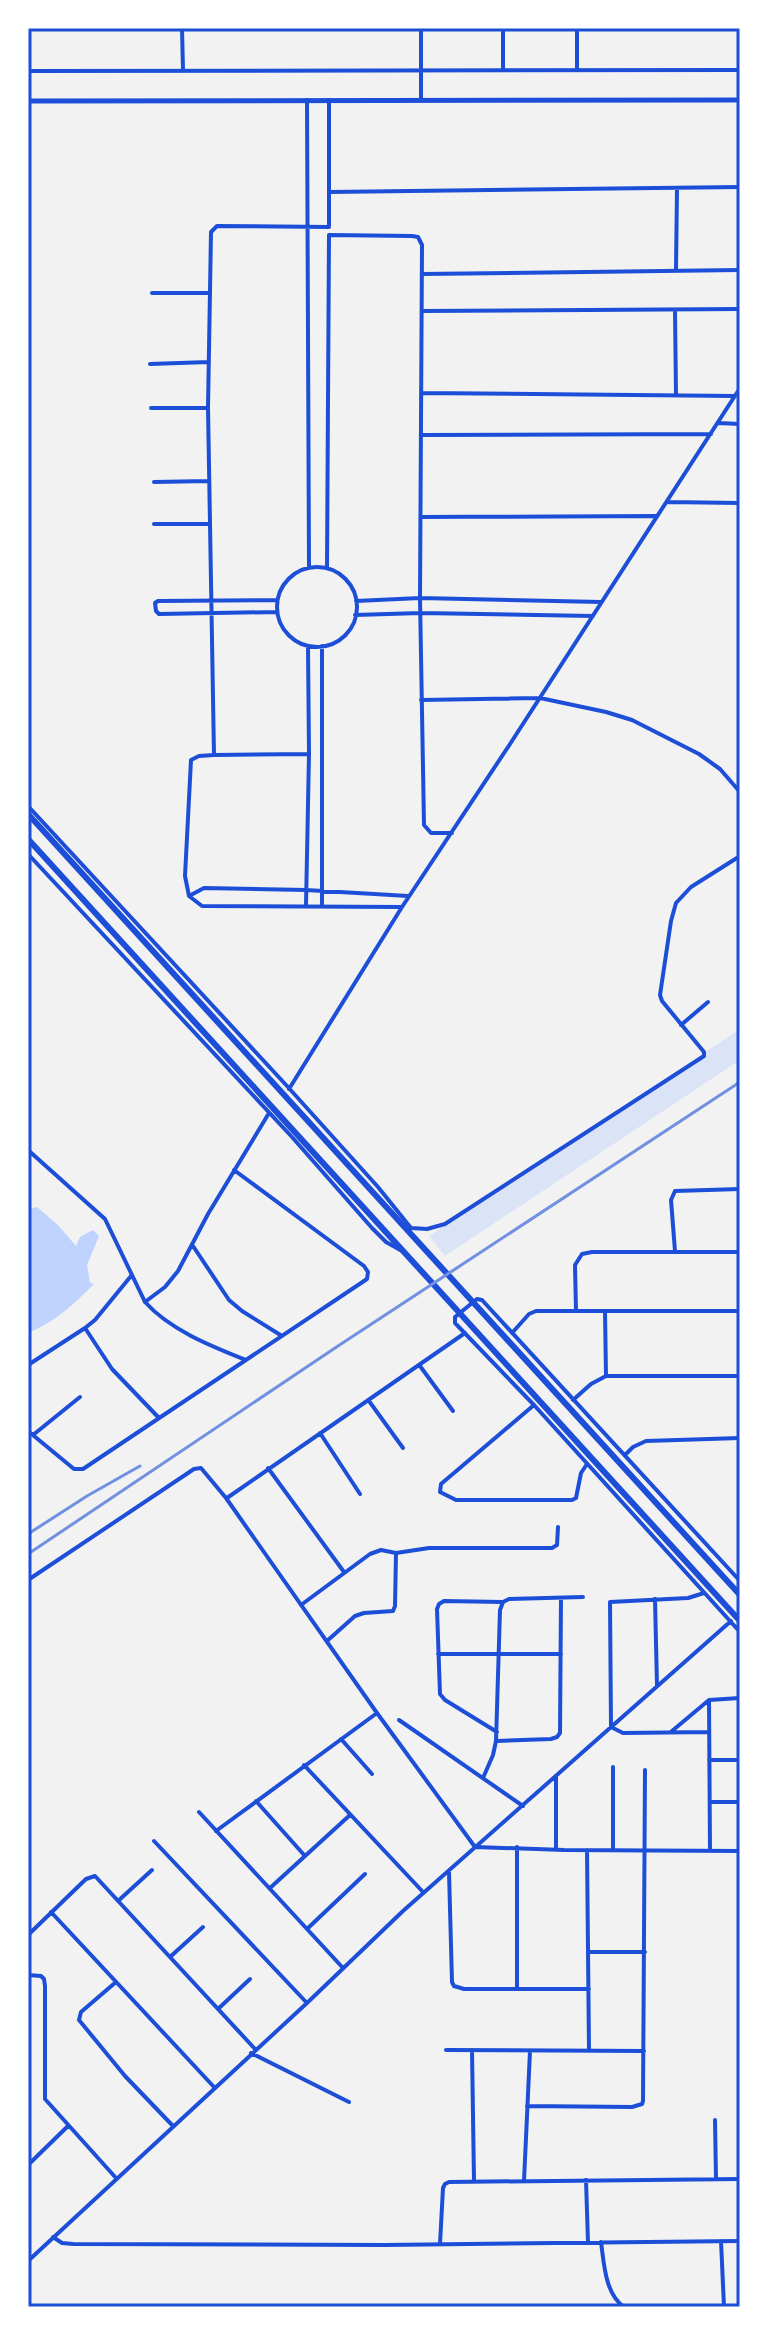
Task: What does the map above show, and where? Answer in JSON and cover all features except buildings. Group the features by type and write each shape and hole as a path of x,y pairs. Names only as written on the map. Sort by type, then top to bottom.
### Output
{"main road":[{"path":"28,814 740,1595"},
{"path":"28,839 740,1621"}],"street":[{"path":"182,28 183,70"},
{"path":"421,28 421,100"},
{"path":"503,28 503,71"},
{"path":"577,28 577,70"},
{"path":"28,71 740,70"},
{"path":"307,100 309,568"},
{"path":"327,568 329,100"},
{"path":"28,101 740,100"},
{"path":"329,192 740,187"},
{"path":"676,270 677,188"},
{"path":"214,755 208,408 211,232 213,228 329,227"},
{"path":"329,235 418,237 422,245 420,598 424,825 431,833 452,833"},
{"path":"422,274 740,270"},
{"path":"152,293 209,293"},
{"path":"422,311 740,309"},
{"path":"675,311 676,395"},
{"path":"150,364 209,362"},
{"path":"289,1089 402,907 740,388"},
{"path":"421,393 735,396"},
{"path":"151,408 208,408"},
{"path":"718,423 740,424"},
{"path":"422,435 711,434"},
{"path":"154,482 209,481"},
{"path":"667,502 740,503"},
{"path":"422,517 656,516"},
{"path":"154,524 209,524"},
{"path":"309,568 327,568 346,580 356,601 351,627 334,643 322,646 308,646 297,641 281,624 277,612 277,600 286,581 293,574 309,568"},
{"path":"356,601 420,598 602,602"},
{"path":"277,600 155,603 159,614 277,612"},
{"path":"355,615 593,616"},
{"path":"306,905 308,646"},
{"path":"322,646 322,905"},
{"path":"421,700 540,698 632,720 713,762 740,792"},
{"path":"309,754 193,757 189,766 185,876 189,896 202,906 402,907"},
{"path":"28,806 378,1187 411,1228 414,1238"},
{"path":"28,854 386,1242 406,1255"},
{"path":"411,1228 427,1229 445,1224 702,1057 704,1052 660,995 671,921 676,903 691,887 740,856"},
{"path":"189,896 204,888 410,896"},
{"path":"681,1025 708,1002"},
{"path":"145,1302 171,1281 269,1113"},
{"path":"28,1150 105,1219 145,1302 154,1312 189,1334 246,1360"},
{"path":"28,1431 78,1470 364,1283 368,1272 364,1266 234,1170"},
{"path":"675,1251 671,1200 675,1191 740,1189"},
{"path":"192,1246 229,1300 282,1336"},
{"path":"576,1311 575,1265 582,1254 740,1252"},
{"path":"28,1365 95,1320 132,1276"},
{"path":"740,1581 479,1299 455,1317 455,1323 534,1405 740,1632"},
{"path":"512,1333 529,1314 536,1311 740,1311"},
{"path":"605,1311 606,1376"},
{"path":"85,1328 112,1369 159,1418"},
{"path":"226,1498 465,1333"},
{"path":"420,1366 453,1411"},
{"path":"573,1400 606,1376 740,1376"},
{"path":"33,1435 80,1397"},
{"path":"369,1401 403,1448"},
{"path":"534,1405 441,1484 440,1492 456,1500 572,1500 576,1498 581,1473 587,1464"},
{"path":"320,1433 360,1494"},
{"path":"625,1455 646,1441 740,1438"},
{"path":"28,1580 194,1469 201,1468 226,1498 475,1847"},
{"path":"268,1468 344,1572"},
{"path":"301,1605 370,1554 381,1550 396,1553 429,1548 552,1548 557,1545 558,1527"},
{"path":"327,1641 355,1616 393,1611 396,1553"},
{"path":"704,1593 688,1598 610,1602 611,1727 623,1733 709,1732"},
{"path":"497,1732 440,1694 439,1604 444,1601 503,1602 509,1599 583,1597"},
{"path":"496,1741 557,1737 562,1726 561,1598"},
{"path":"655,1599 657,1686"},
{"path":"483,1778 496,1741 500,1610 503,1602"},
{"path":"28,2261 423,1892 731,1621"},
{"path":"438,1654 561,1654"},
{"path":"670,1733 709,1700 740,1698"},
{"path":"709,1700 710,1851"},
{"path":"216,1831 377,1713"},
{"path":"399,1720 523,1806"},
{"path":"341,1739 372,1774"},
{"path":"709,1760 740,1760"},
{"path":"304,1765 423,1892"},
{"path":"613,1767 613,1850"},
{"path":"527,2106 632,2107 642,2104 645,1770"},
{"path":"556,1777 556,1849"},
{"path":"256,1801 305,1856"},
{"path":"709,1802 740,1802"},
{"path":"199,1812 343,1968"},
{"path":"270,1888 350,1815"},
{"path":"154,1841 307,2003"},
{"path":"475,1847 740,1851"},
{"path":"517,1847 517,1989"},
{"path":"587,1850 589,2050"},
{"path":"118,1901 152,1870"},
{"path":"449,1870 454,1986 464,1989 589,1989"},
{"path":"307,1929 365,1874"},
{"path":"28,1935 86,1879 93,1876 218,2009 253,2051 349,2102"},
{"path":"51,1912 214,2087"},
{"path":"170,1957 203,1927"},
{"path":"588,1952 645,1952"},
{"path":"28,1975 41,1976 45,1986 45,2099 116,2178"},
{"path":"218,2009 250,1979"},
{"path":"116,1982 81,2012 79,2020 125,2076 173,2126"},
{"path":"446,2050 644,2051"},
{"path":"472,2050 474,2181"},
{"path":"524,2181 530,2050"},
{"path":"715,2120 716,2179"},
{"path":"28,2165 68,2126"},
{"path":"440,2244 445,2184 449,2182 740,2179"},
{"path":"586,2180 588,2243"},
{"path":"53,2237 62,2243 73,2244 740,2241"},
{"path":"721,2241 724,2307"},
{"path":"601,2242 607,2279 618,2304 624,2307"}],"shaded area":[{"path":"740,1029 740,1060 445,1256 429,1236"}],"water":[{"path":"37,1207 76,1246 80,1237 93,1230 99,1236 87,1265 90,1283 94,1284 55,1318 28,1333 28,1209"}],"railway":[{"path":"28,1554 740,1082"},
{"path":"28,1534 140,1466"}]}
